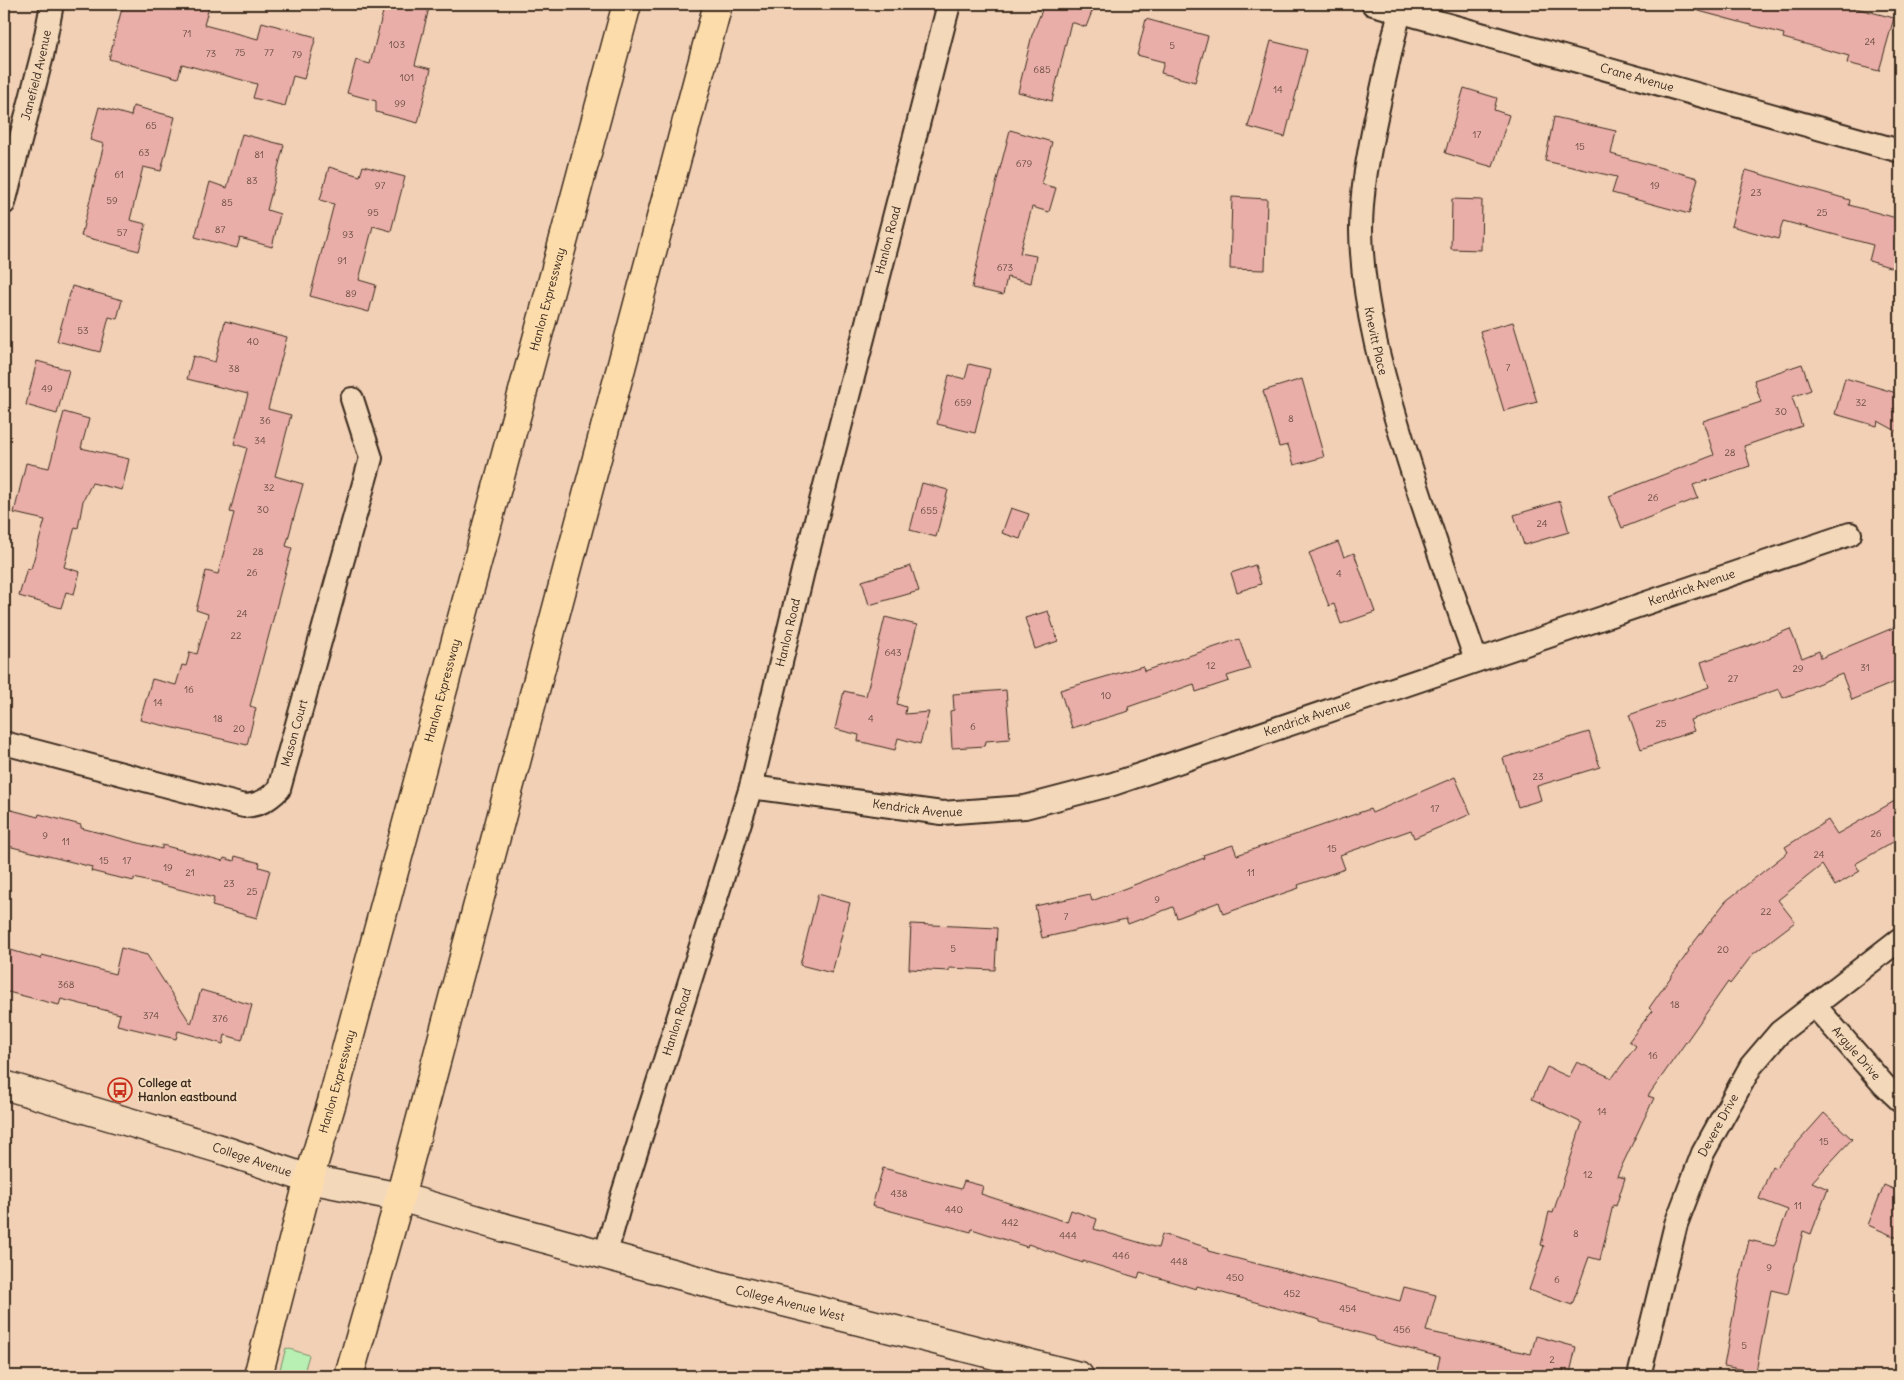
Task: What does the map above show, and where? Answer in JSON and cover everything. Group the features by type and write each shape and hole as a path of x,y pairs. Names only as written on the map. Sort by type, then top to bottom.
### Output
{"highway":[{"name":"Hanlon Expressway","path":"258,1376 309,1179 337,1083 627,4"},
{"path":"349,1376 400,1196 718,4"}],"street":[{"name":"Janefield Avenue","path":"4,203 40,65 52,4"},
{"name":"Hanlon Road","path":"605,1256 620,1200 751,787 803,571 949,4"},
{"name":"Crane Avenue","path":"1373,4 1900,151"},
{"name":"Knevitt Place","path":"1400,11 1363,182 1361,230 1364,280 1374,336 1396,419 1476,660"},
{"name":"Mason Court","path":"4,743 244,806 262,803 272,796 279,788 371,458 352,399"},
{"name":"Kendrick Avenue","path":"751,787 942,813 1025,806 1113,784 1850,534"},
{"name":"Devere Drive","path":"1639,1376 1676,1224 1703,1153 1751,1066 1780,1032 1900,939"},
{"name":"Argyle Drive","path":"1814,1005 1884,1085 1900,1100"},
{"name":"College Avenue","path":"4,1085 220,1149 309,1179 400,1196 502,1227"},
{"name":"College Avenue West","path":"502,1227 605,1256 1079,1376"}],"green space":[{"path":"286,1348 309,1355 303,1376 278,1376"}],"building":[{"path":"123,4 196,4 209,7 204,25 258,39 262,22 316,37 304,79 293,76 285,106 253,98 257,84 220,74 182,64 178,78 109,59"},
{"path":"385,4 430,4 415,65 431,69 418,123 376,112 376,101 347,93 356,60 370,64"},
{"path":"1030,4 1095,4 1086,27 1071,22 1052,101 1018,92 1032,35 1042,10"},
{"path":"1696,4 1840,4 1894,18 1879,71 1847,63 1849,56 1783,38 1784,34 1695,10"},
{"path":"1146,19 1208,36 1195,82 1161,73 1164,62 1137,55"},
{"path":"1271,41 1307,50 1285,137 1248,127"},
{"path":"1464,88 1497,98 1494,110 1509,115 1493,167 1445,153"},
{"path":"133,106 175,117 161,171 143,167 130,220 146,224 139,251 81,236 104,144 90,140 99,107 131,116"},
{"path":"1554,117 1616,131 1611,154 1698,178 1689,214 1612,193 1617,177 1545,161"},
{"path":"1010,130 1052,142 1041,184 1056,188 1049,212 1032,207 1020,253 1036,256 1031,283 1007,277 1003,295 972,288 986,223"},
{"path":"242,134 284,145 267,210 280,214 272,247 240,238 237,248 195,237 210,182 227,188"},
{"path":"363,166 405,177 391,231 373,226 359,280 376,285 369,312 310,296 334,204 320,200 329,167 360,176"},
{"path":"1746,170 1850,200 1849,205 1900,219 1900,270 1869,261 1873,245 1783,221 1778,239 1731,226"},
{"path":"1232,197 1267,199 1265,270 1230,269"},
{"path":"1452,199 1482,200 1481,250 1451,249"},
{"path":"72,286 122,300 117,319 109,317 100,352 57,341"},
{"path":"225,321 287,337 268,409 291,415 275,476 303,484 286,546 292,548 250,706 256,708 247,745 140,720 152,679 176,685 182,665 186,666 190,652 197,654 208,614 196,610 206,571 218,574 234,513 230,512 247,448 234,444 248,394 187,379 193,356 215,362"},
{"path":"1513,322 1537,402 1504,411 1480,331"},
{"path":"37,361 69,370 57,414 26,405"},
{"path":"969,364 990,369 975,433 937,424 949,375 965,379"},
{"path":"1802,364 1811,390 1792,397 1802,426 1744,446 1750,466 1693,485 1698,498 1622,528 1609,496 1714,455 1703,421 1761,402 1754,380"},
{"path":"1845,378 1900,394 1900,433 1878,421 1877,426 1835,414"},
{"path":"1302,379 1324,457 1294,465 1288,445 1279,447 1263,391"},
{"path":"64,412 89,419 81,448 129,459 122,490 92,483 83,501 78,528 75,527 64,567 80,572 74,594 66,592 61,608 19,596 27,568 31,569 45,520 14,513 26,463 49,468"},
{"path":"922,483 948,490 936,537 910,530"},
{"path":"1560,501 1569,532 1524,545 1514,515"},
{"path":"1011,508 1029,514 1020,539 1002,533"},
{"path":"1338,542 1344,557 1354,553 1375,612 1341,624 1334,604 1329,606 1309,553"},
{"path":"1255,565 1261,584 1237,592 1231,573"},
{"path":"911,566 919,591 869,605 862,581"},
{"path":"1048,611 1058,641 1035,649 1025,618"},
{"path":"885,617 917,625 897,704 906,707 905,714 929,712 920,744 898,738 895,750 858,741 859,735 835,729 844,691 866,696"},
{"path":"1900,625 1900,680 1852,700 1842,674 1783,698 1779,689 1690,720 1694,731 1641,749 1629,715 1709,687 1701,662 1790,629 1802,658 1819,651 1821,658"},
{"path":"1239,639 1250,669 1227,676 1229,681 1196,692 1194,684 1128,707 1129,711 1072,728 1060,690 1143,666 1144,671"},
{"path":"1006,690 1010,739 986,741 985,746 952,748 950,711 954,710 953,694"},
{"path":"1589,732 1600,767 1537,786 1541,800 1518,807 1503,758"},
{"path":"1455,777 1471,814 1414,838 1411,830 1340,855 1345,869 1298,885 1299,888 1223,914 1219,902 1177,918 1173,907 1128,924 1126,919 1042,938 1035,906 1090,894 1092,901 1204,858 1203,855 1233,845 1237,855 1370,809 1372,813"},
{"path":"1900,798 1900,838 1855,864 1860,871 1835,886 1822,865 1778,900 1795,922 1753,954 1730,984 1728,982 1648,1096 1654,1098 1617,1176 1625,1178 1616,1206 1613,1205 1600,1260 1589,1257 1572,1305 1529,1290 1544,1246 1541,1245 1549,1212 1553,1213 1582,1123 1532,1099 1547,1067 1569,1077 1577,1062 1612,1078 1636,1046 1629,1041 1652,1011 1649,1008 1688,950 1726,901 1788,852 1785,847 1828,820 1837,834"},
{"path":"4,808 38,817 39,814 81,825 81,828 162,849 162,845 223,861 224,858 234,861 235,856 260,863 259,867 270,870 257,918 212,906 214,898 134,878 134,881 91,871 92,867 4,845"},
{"path":"818,894 850,903 832,973 800,965"},
{"path":"911,924 997,928 995,970 949,968 949,971 909,969"},
{"path":"4,948 41,959 42,955 115,974 121,948 147,955 191,1024 201,990 252,1005 242,1040 225,1035 223,1044 178,1031 176,1039 117,1025 120,1014 61,999 59,1005 4,991"},
{"path":"1824,1113 1852,1139 1812,1182 1828,1189 1811,1234 1803,1231 1788,1294 1771,1290 1756,1372 1724,1366 1749,1240 1774,1246 1788,1210 1759,1199 1772,1166 1775,1168"},
{"path":"883,1168 961,1189 964,1181 983,1186 981,1194 1067,1222 1071,1210 1097,1219 1094,1229 1158,1248 1162,1234 1209,1248 1208,1251 1400,1301 1404,1287 1436,1295 1426,1331 1531,1354 1536,1336 1576,1347 1570,1373 1563,1371 1562,1376 1448,1376 1436,1374 1440,1357 1375,1340 1375,1337 1320,1322 1320,1320 1197,1286 1196,1289 1140,1272 1138,1278 1083,1261 1083,1263 1028,1244 1027,1247 972,1229 971,1232 872,1206"},
{"path":"1884,1185 1900,1192 1900,1239 1868,1225"}],"place":[{"name":"College at Hanlon eastbound","path":"120,1090"}]}
